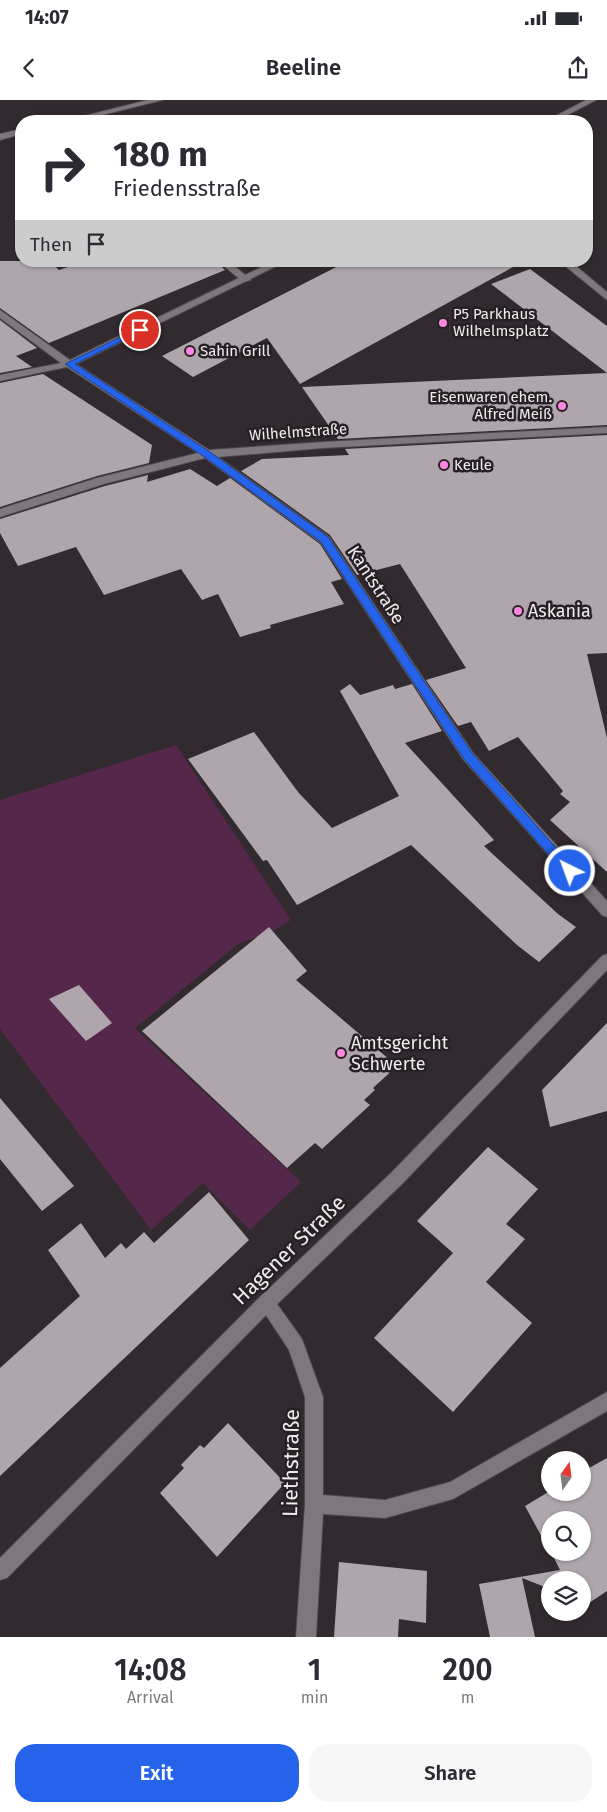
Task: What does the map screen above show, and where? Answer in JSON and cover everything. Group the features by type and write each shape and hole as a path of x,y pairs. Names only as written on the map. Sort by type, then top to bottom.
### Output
{"street":[{"path":"94,115 159,100"},
{"path":"562,115 592,100"},
{"path":"0,137 15,133"},
{"path":"230,267 246,280"},
{"path":"0,378 69,364 271,267"},
{"path":"571,267 607,297"},
{"name":"Kantstraße","path":"0,314 69,364 207,454 325,540 468,756 607,911"},
{"name":"Wilhelmstraße","path":"0,513 101,481 207,454 323,445 607,430"},
{"name":"Hagener Straße","path":"0,1571 266,1303 397,1178 607,960"},
{"name":"Liethstraße","path":"266,1303 296,1345 314,1396 314,1504 306,1637"},
{"path":"314,1504 385,1509 453,1490 607,1401"}],"shaded area":[{"path":"176,745 291,920 273,931 238,944 135,1028 301,1182 250,1230 203,1183 151,1230 0,1029 0,800"}],"building":[{"path":"0,261 15,261 15,267 56,267 59,270 68,267 222,267 225,270 49,343 0,308"},
{"path":"336,267 513,267 300,384 267,338 193,377 162,356"},
{"path":"530,269 607,326 607,373 491,284"},
{"path":"0,320 37,348 16,356 32,367 0,373"},
{"path":"607,373 607,425 338,439 302,387"},
{"path":"43,374 152,445 149,463 97,476 0,507 0,383"},
{"path":"607,435 607,653 587,654 607,738 607,872 550,820 570,802 560,794 563,791 518,737 489,751 471,722 458,726 426,680 466,668 400,564 357,575 330,535 241,471 262,459 349,455 345,449"},
{"path":"190,469 217,486 230,478 320,544 342,579 331,582 344,604 270,625 271,628 240,637 218,594 202,600 181,569 104,595 76,547 18,566 0,533 0,519 105,486 148,475 147,482"},
{"path":"350,684 360,695 393,685 395,689 412,684 442,731 405,743 494,840 484,846 558,914 576,927 539,962 517,945 411,845 297,905 267,860 263,861 188,759 254,732 298,792 332,828 399,796 340,691"},
{"name":"Amtsgericht Schwerte","path":"269,927 307,971 296,980 397,1066 373,1088 375,1090 364,1100 370,1105 322,1149 315,1143 287,1168 142,1031"},
{"path":"79,985 112,1023 86,1041 49,999"},
{"path":"607,1023 607,1111 550,1127 542,1090"},
{"path":"0,1098 74,1186 42,1211 0,1159"},
{"path":"488,1147 538,1189 506,1224 525,1239 486,1282 532,1323 453,1412 374,1338 453,1253 417,1221"},
{"path":"209,1192 249,1240 0,1476 0,1368 80,1296 48,1250 81,1223 105,1258 121,1243 126,1249 144,1232 154,1243"},
{"path":"228,1423 285,1483 217,1557 160,1493 184,1468 181,1465 200,1445 204,1448"},
{"path":"607,1458 607,1591 591,1602 591,1571 554,1571 560,1570 556,1561 591,1561 591,1511 541,1511 541,1535 525,1506 541,1496 541,1501 591,1501 591,1467"},
{"path":"339,1562 427,1571 426,1623 399,1619 398,1637 334,1637"},
{"path":"541,1573 541,1585 522,1578 535,1637 490,1637 479,1584"}],"place":[{"name":"P5 Parkhaus Wilhelmsplatz","path":"443,323"},
{"name":"Sahin Grill","path":"190,351"},
{"name":"Eisenwaren ehem. Alfred Meiß","path":"562,406"},
{"name":"Keule","path":"444,465"},
{"name":"Askania","path":"518,611"},
{"name":"Amtsgericht Schwerte","path":"341,1053"}],"route":[{"path":"140,330 69,364 207,454 325,540 468,756 570,871"}]}
